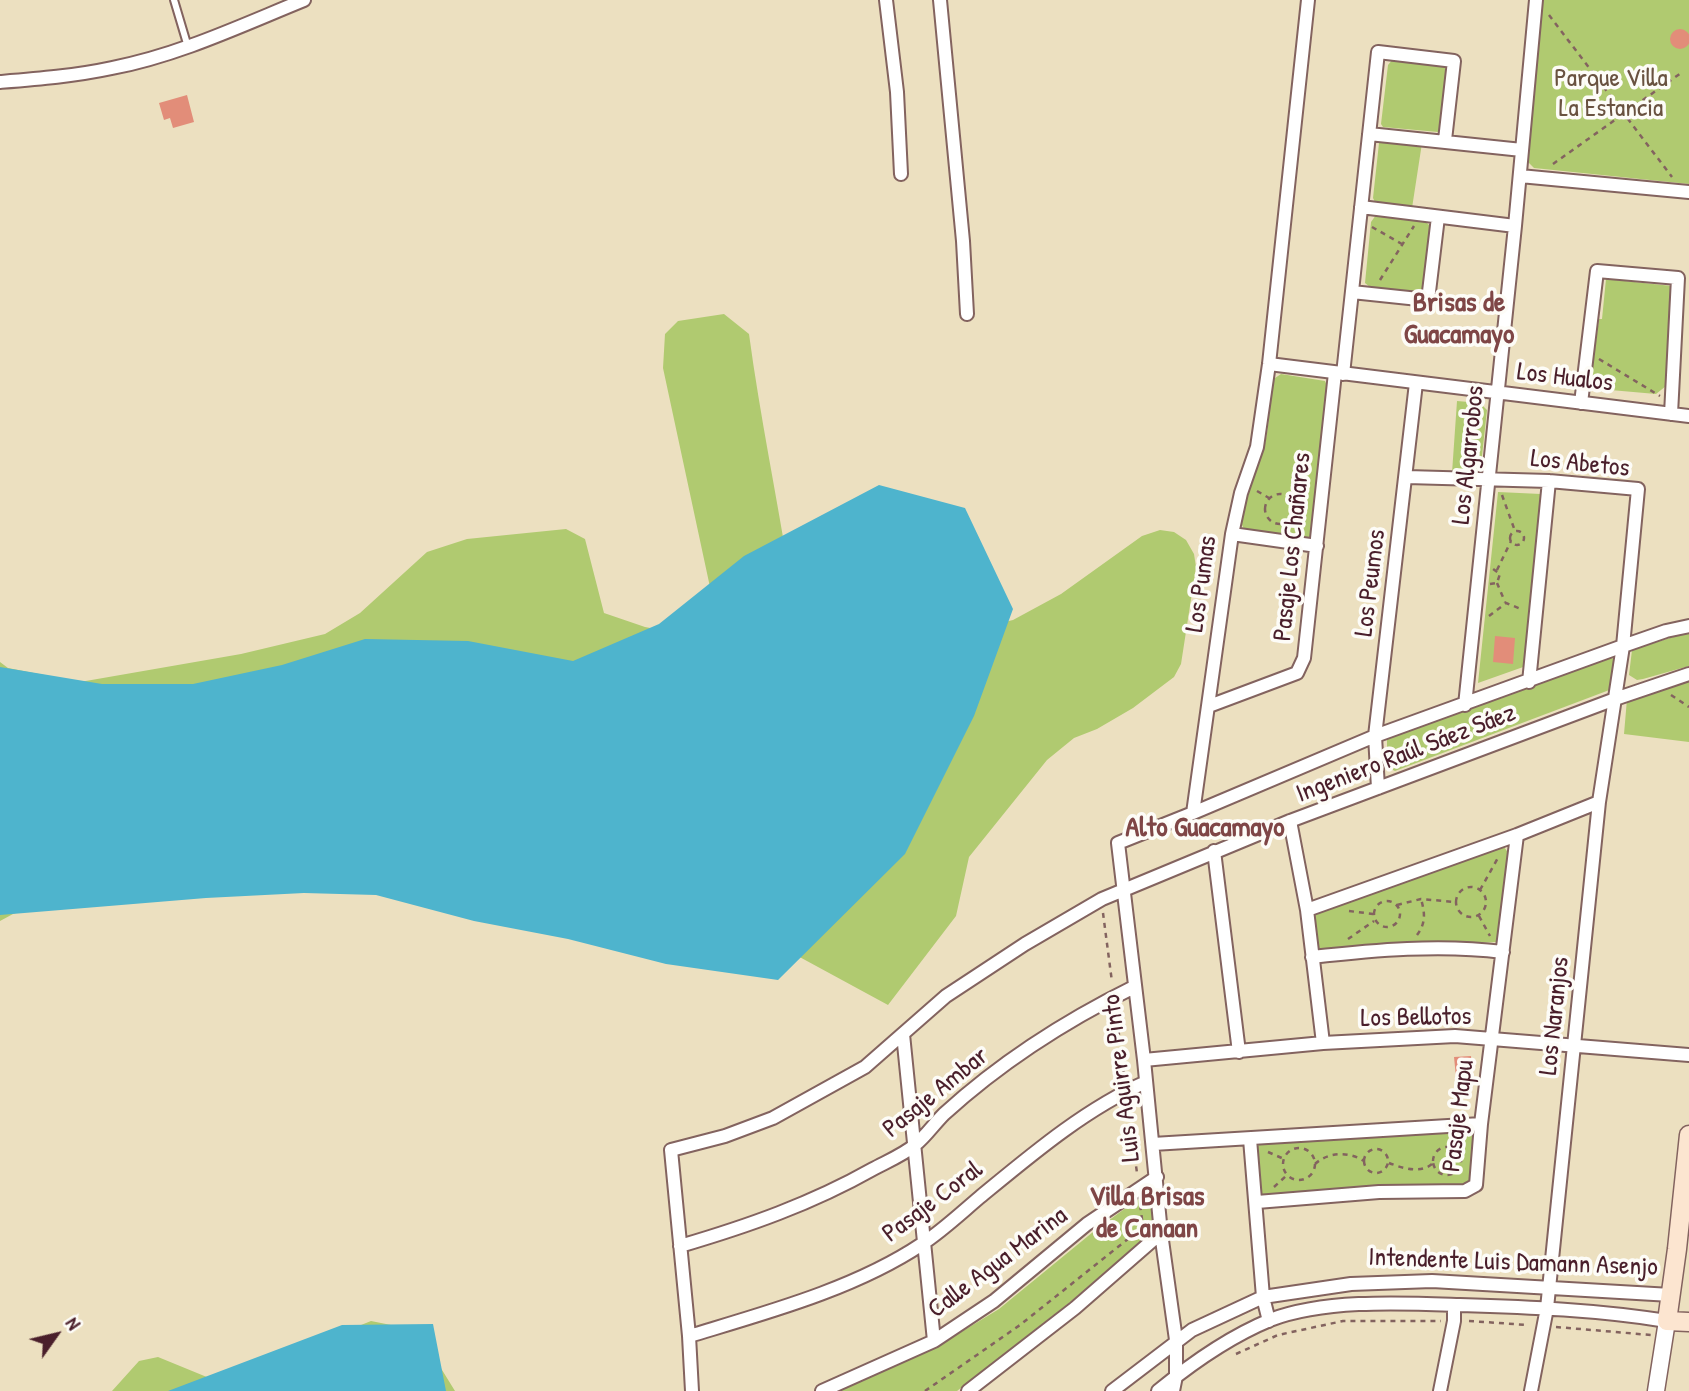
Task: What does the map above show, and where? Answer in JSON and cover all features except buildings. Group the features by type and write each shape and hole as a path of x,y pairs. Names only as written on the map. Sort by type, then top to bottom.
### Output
{"main road":[{"path":"1666,1329 1680,1296 1689,1135"},
{"name":"Intendente Luis Damann Asenjo","path":"1666,1329 1689,1322"}],"street":[{"path":"0,82 60,77 113,68 188,47 304,0"},
{"path":"886,0 897,92 901,174"},
{"path":"940,0 963,241 967,314"},
{"name":"Los Pumas","path":"1194,813 1231,534 1241,493 1257,447 1269,364 1308,0"},
{"name":"Los Algarrobos","path":"1465,705 1536,0"},
{"name":"Pasaje Los Chañares","path":"1209,706 1297,673 1304,658 1312,541 1352,292 1378,52 1454,61 1445,140"},
{"path":"1369,134 1522,150"},
{"path":"1520,176 1689,192"},
{"path":"1360,214 1421,215 1515,226"},
{"path":"1352,292 1428,300 1438,217"},
{"path":"1581,403 1597,271 1678,278 1672,409"},
{"name":"Los Hualos","path":"1269,364 1581,403 1672,409 1689,416"},
{"name":"Los Peumos","path":"1378,788 1376,736 1416,383"},
{"name":"Los Abetos","path":"1407,477 1549,481 1638,489 1623,646"},
{"path":"1529,682 1549,481"},
{"path":"1231,534 1312,541"},
{"name":"Ingeniero Raúl Sáez Sáez","path":"1118,842 1376,736 1623,646 1689,626"},
{"name":"Los Naranjos","path":"1531,1391 1547,1308 1599,802 1623,646"},
{"name":"Ingeniero Raúl Sáez Sáez","path":"680,1247 671,1150 726,1136 773,1118 865,1067 946,996 1024,944 1102,899 1290,821 1438,768 1615,699 1689,674"},
{"path":"1307,910 1599,802"},
{"path":"1290,821 1307,910 1323,1043"},
{"name":"Pasaje Mapu","path":"1256,1202 1379,1192 1465,1191 1476,1185 1513,836"},
{"name":"Luis Aguirre Pinto","path":"1118,842 1157,1177 1161,1233 1176,1340 1176,1376 1172,1391"},
{"path":"1214,851 1239,1052"},
{"path":"1312,957 1466,948 1501,952"},
{"name":"Pasaje Ambar","path":"680,1247 743,1228 815,1200 914,1146 944,1115 1016,1057 1134,987"},
{"path":"903,1034 922,1244 934,1341"},
{"name":"Los Bellotos","path":"1144,1060 1323,1043 1455,1036 1689,1055"},
{"name":"Pasaje Coral","path":"689,1336 823,1292 889,1263 922,1244 1005,1176 1100,1105 1146,1082"},
{"path":"1153,1144 1481,1124"},
{"path":"1250,1139 1263,1297 1269,1321"},
{"name":"Calle Agua Marina","path":"822,1391 934,1341 994,1301 1087,1224 1157,1177"},
{"path":"968,1391 1075,1308 1161,1233"},
{"path":"680,1247 692,1391"},
{"name":"Intendente Luis Damann Asenjo","path":"1112,1391 1176,1340 1263,1297 1351,1283 1432,1281 1680,1296"},
{"name":"Intendente Luis Damann Asenjo","path":"1158,1391 1219,1346 1269,1321 1299,1311 1407,1303 1547,1308 1666,1329"},
{"path":"1440,1391 1454,1321 1454,1305"},
{"path":"1656,1391 1666,1329"}],"lane":[{"path":"174,0 188,47"}],"path":[{"path":"1545,11 1672,177"},
{"path":"1552,165 1681,73"},
{"path":"1360,214 1402,244"},
{"path":"1372,294 1421,215"},
{"path":"1588,352 1672,409"},
{"path":"1489,479 1503,498 1515,531 1522,534 1523,540 1517,545 1511,541"},
{"path":"1289,496 1310,481"},
{"path":"1250,488 1269,498"},
{"path":"1279,493 1289,496 1295,504 1292,519 1283,524 1269,520 1265,510 1269,498 1279,493"},
{"path":"1292,519 1312,541"},
{"path":"1497,570 1515,531"},
{"path":"1497,583 1506,603"},
{"path":"1474,624 1506,603 1518,606 1534,626"},
{"path":"1665,691 1689,707"},
{"path":"1480,890 1513,836"},
{"path":"1465,888 1480,890 1486,903 1483,912 1479,916 1464,916 1457,909 1458,894 1465,888"},
{"path":"925,1391 1020,1325 1143,1227 1102,899"},
{"path":"1375,921 1374,910 1380,903 1389,901 1397,905 1421,899 1456,902"},
{"path":"1406,950 1423,927 1425,914 1421,899"},
{"path":"1375,921 1384,927 1396,924 1400,917 1397,905"},
{"path":"1479,916 1501,952"},
{"path":"1330,955 1342,943 1375,921"},
{"path":"1315,1164 1308,1150 1298,1147 1288,1151 1283,1166 1288,1175 1298,1180 1308,1177 1322,1158 1339,1154 1357,1156 1364,1161 1370,1172 1378,1174 1385,1170 1389,1163"},
{"path":"1364,1161 1369,1151 1377,1149 1385,1152 1389,1163 1403,1169 1426,1169 1433,1164 1434,1154 1441,1148 1450,1147 1461,1156 1458,1170 1451,1175 1437,1172 1433,1164"},
{"path":"1234,1355 1278,1335 1343,1321 1454,1321 1666,1329"}],"green space":[{"name":"Parque Villa La Estancia","path":"1542,0 1689,0 1689,184 1534,168 1526,160"},
{"path":"1393,59 1445,66 1448,72 1441,128 1438,132 1383,127 1381,124 1388,65"},
{"path":"1384,139 1422,143 1412,208 1376,204 1373,198 1379,143"},
{"path":"1376,215 1424,220 1432,228 1425,287 1420,293 1370,287 1365,283 1371,222"},
{"path":"1606,279 1672,286 1666,386 1656,394 1599,389 1591,379"},
{"path":"724,314 749,334 790,579 975,629 1013,620 1061,594 1142,536 1160,530 1174,532 1186,540 1194,554 1196,567 1181,664 1174,677 1133,708 1097,729 1074,738 1047,760 969,857 956,916 888,1005 783,948 363,814 142,868 0,921 0,662 8,668 80,682 241,654 325,634 360,613 427,552 467,539 566,529 585,539 604,613 645,627 671,632 719,629 663,368 665,334 678,321"},
{"path":"1281,374 1325,381 1328,388 1313,536 1308,540 1244,529 1241,521 1243,501 1265,443 1272,380"},
{"path":"1457,401 1480,403 1487,410 1481,465 1473,473 1452,473"},
{"path":"1498,492 1541,494 1526,666 1478,683"},
{"path":"1689,632 1689,666 1637,680 1629,675 1632,650"},
{"path":"1610,658 1617,659 1612,689 1395,771 1387,767 1387,739"},
{"path":"1689,680 1689,742 1624,734 1627,699"},
{"path":"1502,844 1509,854 1498,942 1319,949 1314,912"},
{"path":"1455,1129 1477,1132 1474,1182 1464,1188 1261,1198 1256,1146 1262,1143"},
{"path":"1142,1196 1151,1200 1155,1225 1150,1233 1069,1303 957,1391 839,1391 935,1348 999,1309 1093,1232"},
{"path":"371,1321 406,1328 426,1344 455,1391 112,1391 139,1361 158,1357 219,1382"}],"water":[{"path":"879,485 965,508 1013,609 974,716 905,854 778,980 666,964 568,939 474,921 376,895 304,893 206,898 0,915 0,667 102,684 193,684 282,665 365,639 468,641 573,661 659,624 744,556"},
{"path":"433,1324 446,1391 168,1391 342,1325"}],"district":[{"name":"Brisas de Guacamayo","path":"1459,320"},
{"name":"Alto Guacamayo","path":"1205,829"},
{"name":"Villa Brisas de Canaan","path":"1147,1214"}]}
